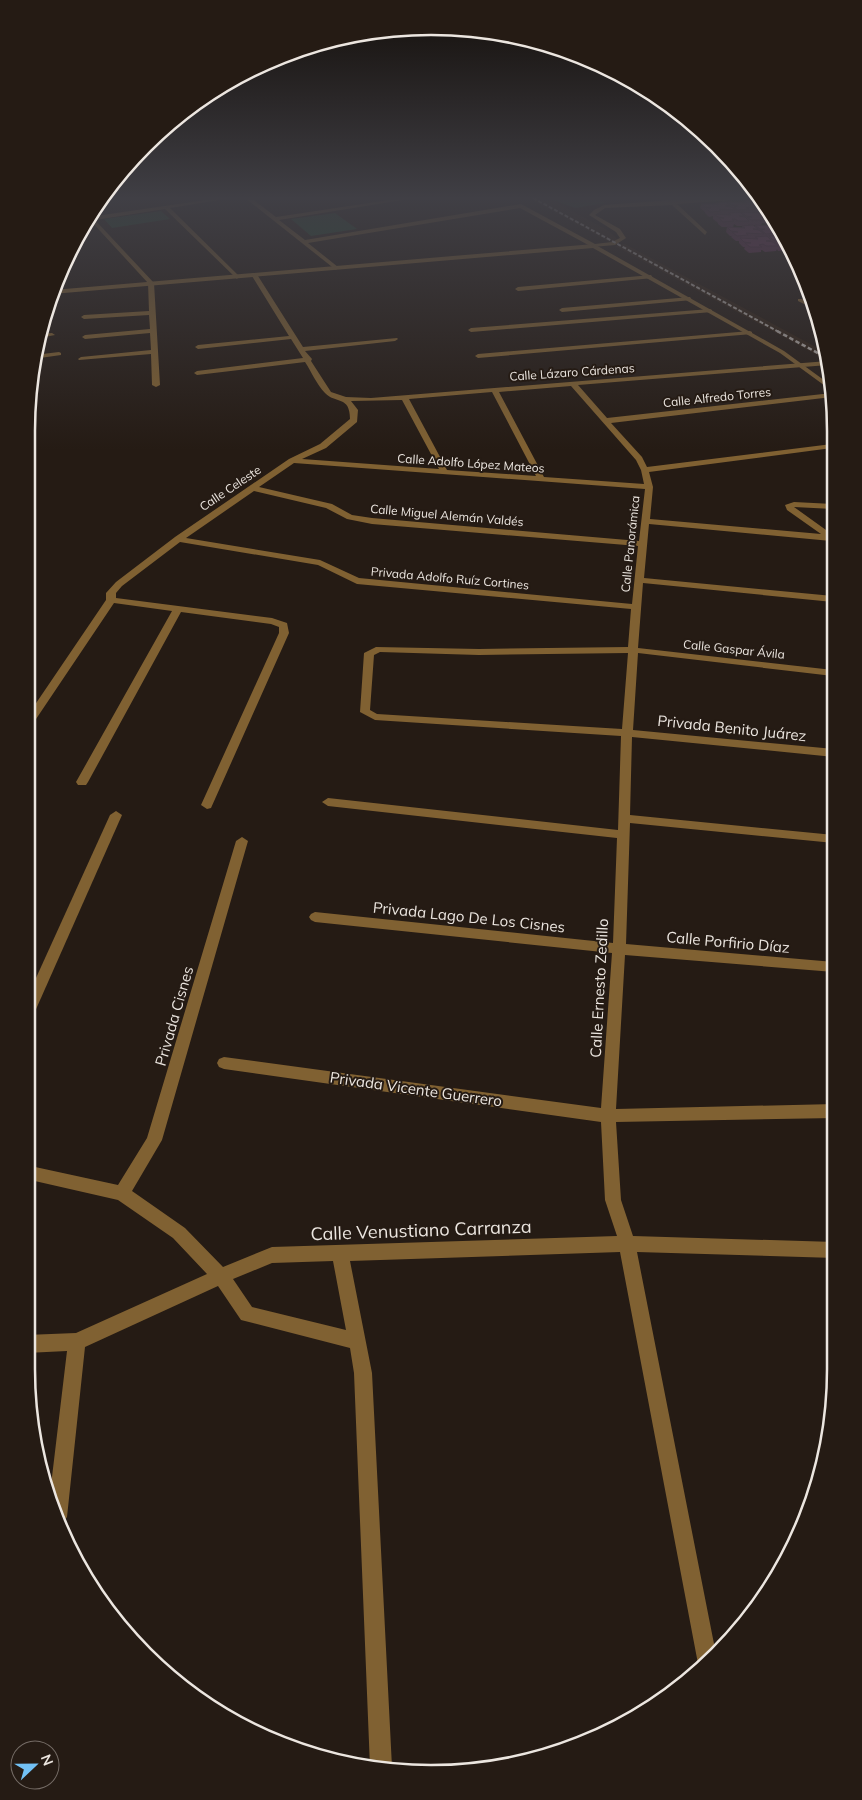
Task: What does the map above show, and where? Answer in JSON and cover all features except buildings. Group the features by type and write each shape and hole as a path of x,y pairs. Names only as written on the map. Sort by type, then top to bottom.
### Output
{"street":[{"path":"61,290 165,282"},
{"path":"259,282 328,393 345,399"},
{"path":"518,289 595,282"},
{"path":"659,282 801,364 824,383"},
{"path":"151,283 156,352 156,385"},
{"path":"562,310 690,299"},
{"path":"800,300 806,303"},
{"path":"471,330 710,310"},
{"path":"84,317 153,313"},
{"path":"85,337 154,331"},
{"path":"478,356 750,333"},
{"path":"47,335 52,335"},
{"path":"198,347 294,337"},
{"path":"302,349 395,339"},
{"path":"81,359 156,352"},
{"path":"43,356 58,354"},
{"path":"197,373 308,359"},
{"name":"Calle Lázaro Cárdenas","path":"345,399 404,398 821,363"},
{"name":"Calle Panorámica","path":"573,384 639,459 645,470 649,488 638,580 627,732"},
{"path":"494,389 542,480"},
{"name":"Calle Alfredo Torres","path":"604,421 825,396"},
{"path":"404,398 444,473"},
{"name":"Calle Celeste","path":"35,713 111,600 111,593 119,584 178,539 292,461 323,446 354,420 354,410 345,399"},
{"path":"645,470 827,447"},
{"name":"Calle Adolfo López Mateos","path":"292,461 649,488"},
{"name":"Calle Miguel Alemán Valdés","path":"253,488 329,506 350,517 372,521 643,544"},
{"path":"827,506 789,505 790,508 827,535"},
{"path":"645,521 827,539"},
{"name":"Privada Adolfo Ruíz Cortines","path":"178,539 320,563 334,567 357,582 636,607"},
{"path":"638,580 827,598"},
{"path":"111,600 272,620 284,625 284,633 207,805"},
{"path":"82,782 178,608"},
{"name":"Privada Benito Juárez","path":"479,652 378,649 369,653 365,712 375,718 627,732 827,752"},
{"name":"Calle Gaspar Ávila","path":"479,652 633,650 827,672"},
{"name":"Calle Ernesto Zedillo","path":"627,732 624,835 608,1116 613,1200 627,1244 706,1654"},
{"path":"328,802 624,835"},
{"path":"35,996 116,815"},
{"path":"623,818 827,837"},
{"name":"Privada Cisnes","path":"122,1193 154,1140 242,841"},
{"name":"Privada Lago De Los Cisnes","path":"315,917 618,949"},
{"name":"Calle Porfirio Díaz","path":"618,949 827,966"},
{"name":"Privada Vicente Guerrero","path":"224,1063 608,1116 827,1111"},
{"path":"35,1174 122,1193 179,1233 221,1276 247,1314 357,1341"},
{"name":"Calle Venustiano Carranza","path":"35,1344 77,1342 221,1276 272,1255 627,1244 827,1250"},
{"path":"340,1253 363,1372 381,1762"},
{"path":"59,1503 77,1342"}],"shaded area":[{"path":"682,282 695,282 818,348 819,356"}],"railway":[{"path":"687,282 779,332"},
{"path":"777,331 819,354"}]}
